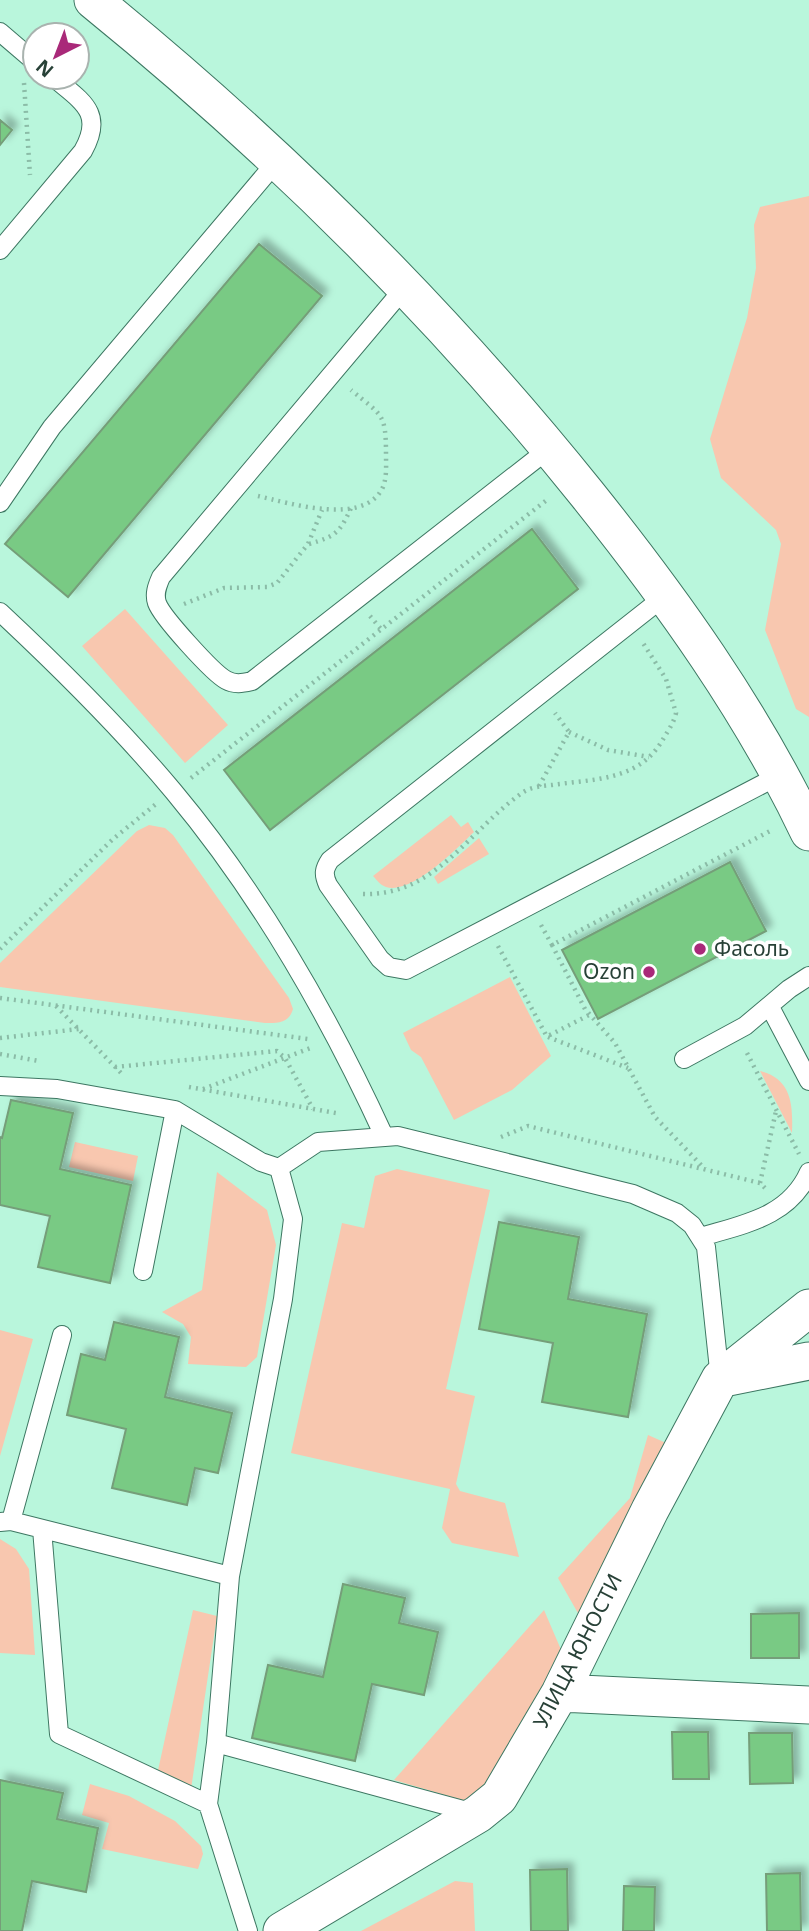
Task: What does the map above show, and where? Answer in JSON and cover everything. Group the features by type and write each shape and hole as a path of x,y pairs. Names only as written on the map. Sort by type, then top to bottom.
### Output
{"street":[{"path":"93,0 277,161 407,286 501,389 665,596 746,715 805,823"},
{"name":"УЛИЦА ЮНОСТИ","path":"282,1931 478,1814 499,1797 560,1693 650,1510 720,1379 809,1308"},
{"path":"720,1379 809,1361"},
{"path":"560,1693 809,1704"}],"lane":[{"path":"0,32 21,50"},
{"path":"0,250 83,151 92,136 93,124 88,108 69,91"},
{"path":"0,503 52,427 277,161"},
{"path":"407,286 161,577 156,591 157,603 164,615 216,673 228,681 240,684 253,681 550,448"},
{"path":"665,596 330,860 324,877 334,894 380,959 389,967 406,970 780,775"},
{"path":"0,612 118,727 174,791 241,881 284,946 331,1040 384,1136"},
{"path":"684,1059 736,1032 809,976"},
{"path":"770,1007 809,1081"},
{"path":"0,1086 57,1089 175,1110 261,1162 278,1168"},
{"path":"143,1271 175,1110"},
{"path":"278,1168 318,1142 384,1136 410,1138 633,1194 677,1213 692,1225 706,1247 720,1379"},
{"path":"247,1931 208,1804 216,1743 230,1576 283,1299 293,1219 278,1168"},
{"path":"701,1237 766,1217 791,1198 809,1172"},
{"path":"62,1335 5,1521 230,1576"},
{"path":"42,1529 59,1734 208,1804"},
{"path":"216,1743 478,1814"}],"path":[{"path":"29,91 32,211"},
{"path":"233,491 322,510 371,500 383,487 386,478 386,426 378,413 332,374"},
{"path":"0,949 113,839 574,478"},
{"path":"308,544 335,535 352,506"},
{"path":"164,615 217,589 230,586 272,586 281,579 308,544 322,510"},
{"path":"334,894 388,892 421,881 445,864 521,793 539,786 615,776 635,769 650,757 675,719 676,708 666,679 631,624"},
{"path":"541,694 569,732 608,751 650,757"},
{"path":"539,786 569,732"},
{"path":"552,945 805,823"},
{"path":"531,905 589,1015 615,1043 662,1126 706,1170"},
{"path":"488,927 543,1032 629,1068"},
{"path":"0,998 331,1040"},
{"path":"57,1006 124,1076"},
{"path":"548,1036 589,1015"},
{"path":"0,1038 79,1029"},
{"path":"736,1032 809,1172"},
{"path":"203,1090 331,1040"},
{"path":"115,1067 273,1050 285,1058 313,1109"},
{"path":"761,1183 777,1111"}],"shaded area":[{"path":"809,196 809,717 796,709 765,630 781,544 776,530 721,478 710,439 747,318 756,268 754,225 760,207"},
{"path":"125,609 228,725 185,763 82,646"},
{"path":"451,815 461,827 468,822 474,832 446,859 421,877 397,888 380,884 373,876"},
{"path":"149,825 165,828 173,835 289,998 293,1009 286,1020 265,1023 0,987 0,963 137,831"},
{"path":"479,838 489,854 438,884 434,877"},
{"path":"510,977 551,1056 512,1090 454,1120 421,1057 411,1050 403,1033"},
{"path":"760,1071 779,1080 788,1094 792,1133"},
{"path":"75,1142 138,1156 133,1181 69,1167"},
{"path":"397,1169 490,1190 446,1389 475,1396 456,1484 460,1491 505,1503 519,1557 452,1543 442,1528 450,1489 291,1453 342,1223 364,1228 375,1176"},
{"path":"217,1172 267,1210 276,1245 257,1357 246,1367 188,1364 191,1337 183,1324 162,1312 202,1290"},
{"path":"0,1330 33,1339 0,1456"},
{"path":"648,1435 666,1443 583,1622 558,1578 630,1498"},
{"path":"0,1539 16,1549 29,1569 35,1655 0,1653"},
{"path":"193,1610 217,1616 191,1789 157,1775"},
{"path":"544,1610 565,1659 502,1766 476,1799 465,1801 394,1780"},
{"path":"90,1784 129,1796 175,1821 201,1846 203,1854 198,1869 102,1849 109,1823 82,1815"},
{"path":"455,1881 473,1883 475,1931 361,1931"}],"building":[{"path":"0,120 12,130 0,145"},
{"path":"259,244 322,296 68,597 5,544"},
{"path":"532,529 578,589 270,830 224,770"},
{"path":"730,862 766,931 598,1019 562,950"},
{"path":"11,1100 73,1113 60,1169 131,1185 110,1283 38,1267 50,1216 0,1205 0,1137 2,1138"},
{"path":"499,1222 579,1237 568,1299 647,1314 628,1417 542,1402 553,1343 479,1329"},
{"path":"114,1322 179,1337 165,1397 232,1413 218,1473 195,1468 187,1505 112,1488 126,1429 67,1415 81,1354 105,1360"},
{"path":"343,1584 405,1598 399,1623 438,1632 424,1695 372,1684 355,1761 252,1738 268,1665 323,1677"},
{"path":"799,1613 799,1658 751,1658 751,1614"},
{"path":"672,1732 708,1732 709,1779 673,1779"},
{"path":"749,1733 792,1733 793,1783 750,1784"},
{"path":"0,1780 63,1793 57,1819 98,1828 86,1892 32,1881 22,1931 0,1931"},
{"path":"567,1869 568,1931 531,1931 530,1870"},
{"path":"800,1873 801,1931 767,1931 766,1874"},
{"path":"624,1886 655,1887 654,1931 623,1931"}],"place":[{"name":"Фасоль","path":"700,949"},
{"name":"Ozon","path":"649,972"}]}
